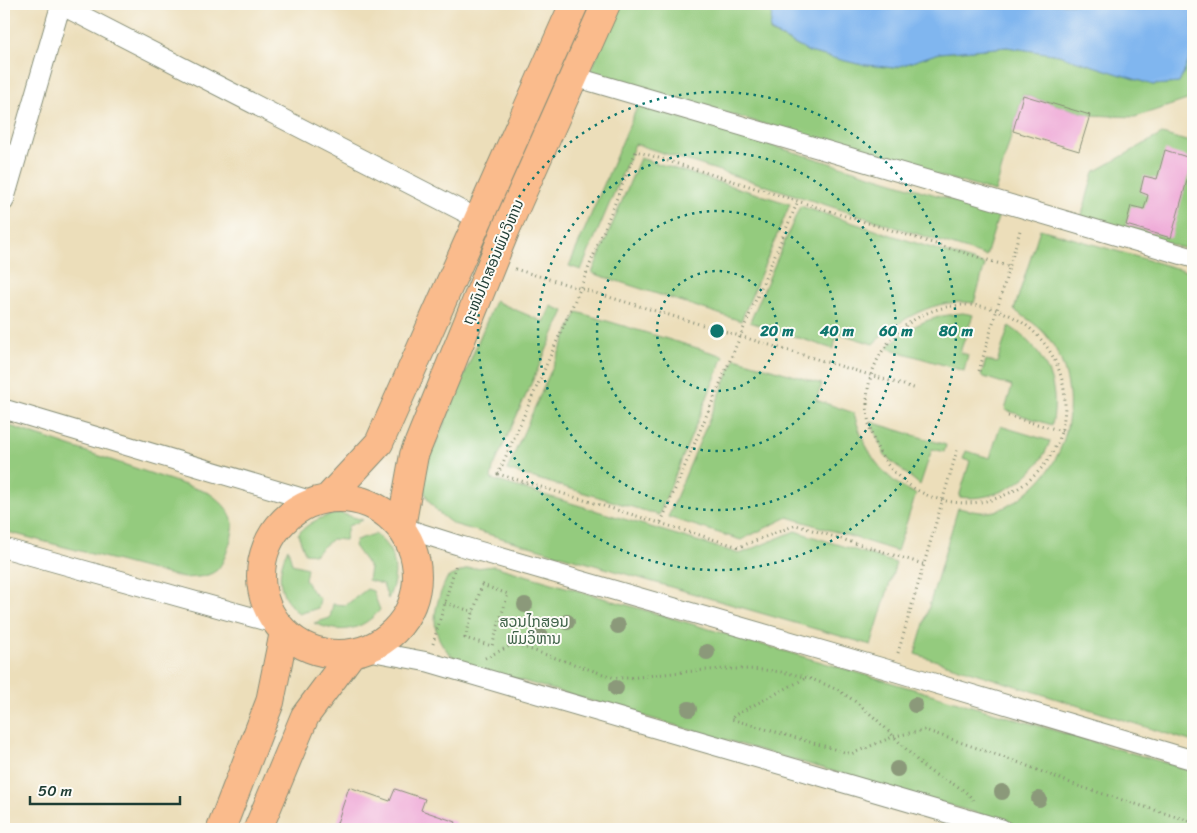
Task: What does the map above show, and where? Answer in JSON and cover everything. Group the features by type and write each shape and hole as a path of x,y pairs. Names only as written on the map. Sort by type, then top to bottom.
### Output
{"highway":[{"name":"ຖະໜົນໄກສອນພົມວິຫານ","path":"320,500 379,443 574,4"},
{"name":"ຖະໜົນໄກສອນພົມວິຫານ","path":"400,527 414,456 492,262 606,4"},
{"path":"465,250 492,262"},
{"path":"258,829 305,716 358,651 390,635 401,624 415,597 417,566 414,551 400,527 386,513 368,503 348,498 320,500 287,516 269,540 263,554 261,583 264,598 281,628 296,641 322,652 358,651"},
{"path":"221,829 270,702 281,628"}],"street":[{"path":"4,200 61,4 478,219"},
{"path":"575,77 1193,258"},
{"path":"4,408 320,500"},
{"path":"400,527 1193,760"},
{"path":"4,548 281,628"},
{"path":"358,651 428,662 1002,829"}],"path":[{"path":"923,564 796,525 740,547 498,474 580,290 636,151 1010,267"},
{"path":"661,522 798,201"},
{"path":"979,371 1027,208"},
{"path":"492,262 580,290 918,389"},
{"path":"971,305 997,310 1020,321 1039,337 1053,358 1064,390 1065,406 1062,431 1049,459 1029,482 1002,497 972,504 942,501 917,491 895,474 879,453 869,428 866,402 870,375 881,351 898,331 920,316 945,307 971,305"},
{"path":"1008,416 1062,431"},
{"path":"893,671 958,447"},
{"path":"428,662 461,546"},
{"path":"482,585 508,594 492,646 465,638 474,612 482,585"},
{"path":"445,603 474,612"},
{"path":"459,671 514,644 615,678 715,669 756,668 804,679 831,687 857,702 895,736 930,773 968,792 979,808"},
{"path":"804,679 735,715 730,720 851,754 895,736 925,730 1020,763 1078,786 1193,822"}],"green space":[{"path":"619,4 773,4 770,32 809,52 858,64 894,68 939,53 1007,47 1059,55 1153,85 1179,83 1193,51 1193,98 1135,117 1090,115 1023,95 995,192 590,73"},
{"path":"638,105 999,214 986,256 635,144 581,270 569,266"},
{"path":"1162,134 1193,143 1193,251 1081,218 1094,172"},
{"path":"640,158 790,204 741,321 592,273"},
{"path":"800,206 985,265 974,303 946,303 919,312 895,326 873,344 838,333 833,349 750,322"},
{"path":"1040,229 1193,273 1193,742 915,654 958,508 977,512 989,512 1006,507 1018,500 1046,473 1057,456 1065,437 1069,417 1069,397 1066,377 1059,357 1049,339 1041,330 1014,310"},
{"path":"495,301 544,322 551,306 564,311 493,468 491,479 740,554 795,531 896,563 871,645 453,524 441,515 428,500 421,479"},
{"path":"577,312 724,356 659,515 507,470"},
{"path":"963,313 973,315 960,352 968,355 964,371 887,348 903,333 921,323 941,316"},
{"path":"1009,326 1032,345 1047,369 1054,395 1052,425 1005,410 1012,386 981,376 986,360 997,363"},
{"path":"735,358 822,384 816,400 854,413 863,438 876,461 893,480 916,494 897,551 788,517 741,540 668,517"},
{"path":"871,422 946,445 944,452 932,449 920,485 885,456"},
{"path":"4,424 209,493 227,509 233,523 231,540 220,567 213,573 205,576 183,578 4,531"},
{"path":"1000,426 1050,441 1036,466 1014,485 988,496 959,497 970,461 963,459 966,451 990,458"},
{"path":"340,513 363,520 348,526 345,540 332,539 315,554 305,553 298,534 317,520 328,515"},
{"path":"375,534 388,548 394,564 394,581 388,599 383,584 368,580 370,568 354,546 356,540"},
{"path":"288,548 292,564 307,568 305,580 320,599 318,608 299,614 286,599 280,575"},
{"name":"ສວນໄກສອນ ພົມວິຫານ","path":"494,566 1193,771 1193,829 1031,829 461,663 450,654 437,635 435,614 442,590 447,578 467,569"},
{"path":"367,589 373,591 380,610 365,623 357,627 341,630 323,627 314,623 330,618 333,604 346,605"}],"water":[{"path":"773,4 1193,4 1193,51 1179,83 1153,85 1059,55 1007,47 939,53 894,68 858,64 809,52 770,31"}],"building":[{"path":"1023,95 1090,115 1079,151 1013,131"},
{"path":"1165,150 1193,159 1171,238 1126,225 1131,206 1144,209 1148,195 1140,192 1144,176 1157,179"},
{"path":"349,787 390,801 395,789 425,799 421,810 456,822 453,829 335,829"}]}
